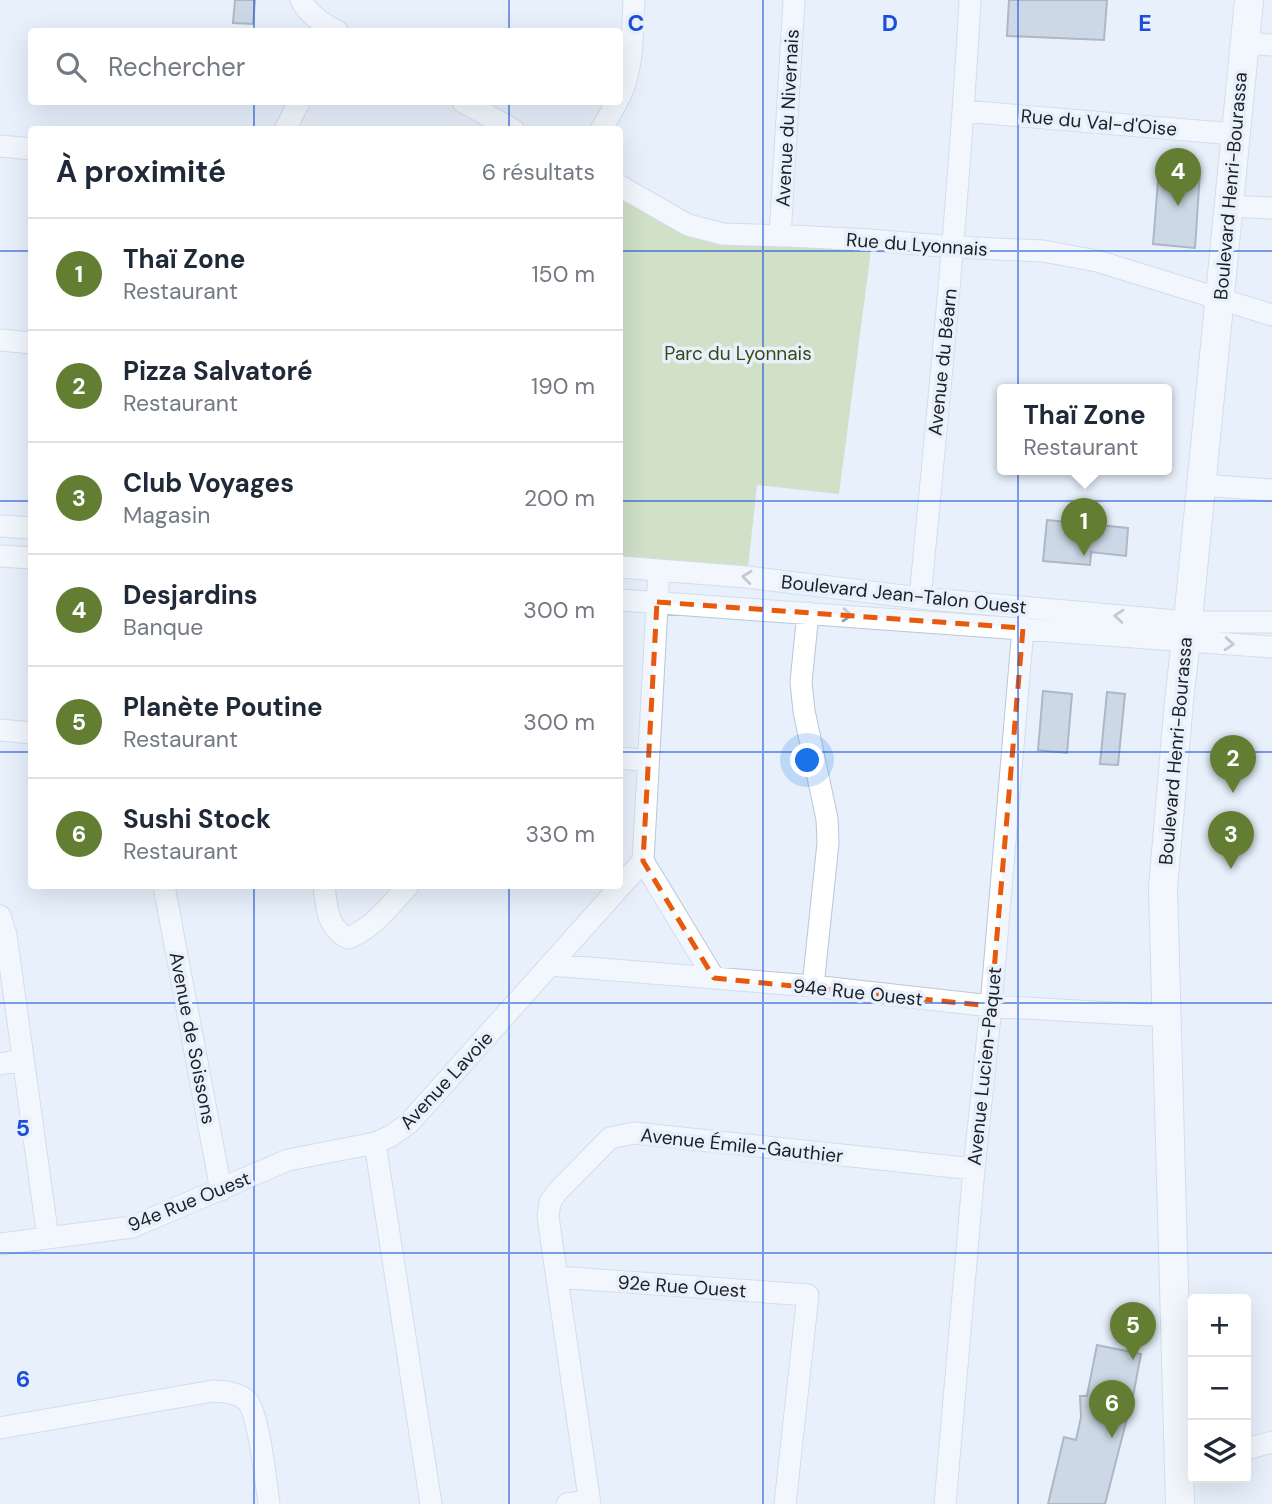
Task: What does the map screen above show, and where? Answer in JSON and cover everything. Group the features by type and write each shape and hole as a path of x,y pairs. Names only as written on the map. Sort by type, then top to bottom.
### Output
{"main road":[{"name":"Boulevard Henri-Bourassa","path":"1181,1504 1186,1463 1177,1337 1163,888 1248,0"}],"street":[{"path":"300,0 320,22 331,28"},
{"path":"623,89 631,58 634,0"},
{"name":"Avenue du Nivernais","path":"780,236 794,0"},
{"name":"Avenue du Béarn","path":"920,598 954,247 970,0"},
{"path":"1243,43 1272,45"},
{"path":"287,126 298,105"},
{"path":"467,105 492,124"},
{"path":"603,126 615,105"},
{"name":"Rue du Val-d'Oise","path":"964,111 1234,134"},
{"path":"0,146 28,149"},
{"name":"Rue du Lyonnais","path":"623,188 688,225 723,234 1043,251 1097,261 1272,315"},
{"path":"1228,205 1272,208"},
{"path":"0,340 28,343"},
{"path":"1201,485 1272,490"},
{"path":"0,526 28,528"},
{"path":"0,556 28,558"},
{"name":"Boulevard Jean-Talon Ouest","path":"623,567 747,576 1187,631"},
{"path":"659,570 643,861 714,978"},
{"name":"Boulevard Jean-Talon Ouest","path":"623,600 1023,628 1187,631"},
{"path":"808,613 801,682 804,711 827,819 828,843 813,986"},
{"path":"1187,631 1272,622"},
{"name":"Avenue Lucien-Paquet","path":"945,1504 1023,628"},
{"path":"1187,631 1272,647"},
{"path":"0,730 28,733"},
{"path":"623,758 648,761"},
{"name":"Avenue Lavoie","path":"623,884 643,861"},
{"name":"Avenue de Soissons","path":"165,889 221,1190"},
{"path":"325,889 333,926 348,938 370,926 405,889"},
{"name":"Avenue Lavoie","path":"374,1143 409,1124 618,889"},
{"path":"0,915 6,935 48,1238"},
{"name":"94e Rue Ouest","path":"551,965 813,986 991,1006 1166,1016"},
{"path":"0,1065 23,1060"},
{"name":"Avenue Émile-Gauthier","path":"589,1502 548,1217 550,1202 610,1138 634,1133 974,1169"},
{"path":"374,1143 431,1504"},
{"name":"94e Rue Ouest","path":"0,1244 132,1227 288,1160 374,1143"},
{"name":"92e Rue Ouest","path":"557,1277 808,1295 785,1504"},
{"path":"0,1428 212,1391 228,1392 241,1396 249,1404 255,1420 269,1504"},
{"path":"1251,1448 1272,1442"},
{"path":"567,1504 589,1502"}],"highlighted area":[{"path":"657,602 1023,628 991,1006 714,978 643,861"}],"green space":[{"name":"Parc du Lyonnais","path":"623,188 688,225 870,240 870,258 839,494 757,485 747,577 623,567"}],"building":[{"path":"235,0 255,0 253,24 233,23"},
{"path":"1009,0 1107,0 1104,40 1007,36"},
{"path":"1159,169 1200,172 1195,248 1153,244"},
{"path":"1047,520 1128,528 1126,556 1091,552 1090,565 1043,561"},
{"path":"1043,691 1072,694 1067,753 1038,750"},
{"path":"1107,692 1125,694 1118,765 1100,764"},
{"path":"1097,1345 1141,1354 1105,1504 1048,1504 1064,1437 1076,1440 1081,1417 1080,1396 1087,1396"}],"place":[{"name":"Desjardins","path":"1178,206"},
{"name":"Thaï Zone","path":"1084,556"},
{"name":"Pizza Salvatoré","path":"1233,793"},
{"name":"Club Voyages","path":"1231,869"},
{"name":"Planète Poutine","path":"1133,1360"},
{"name":"Sushi Stock","path":"1112,1438"}]}
